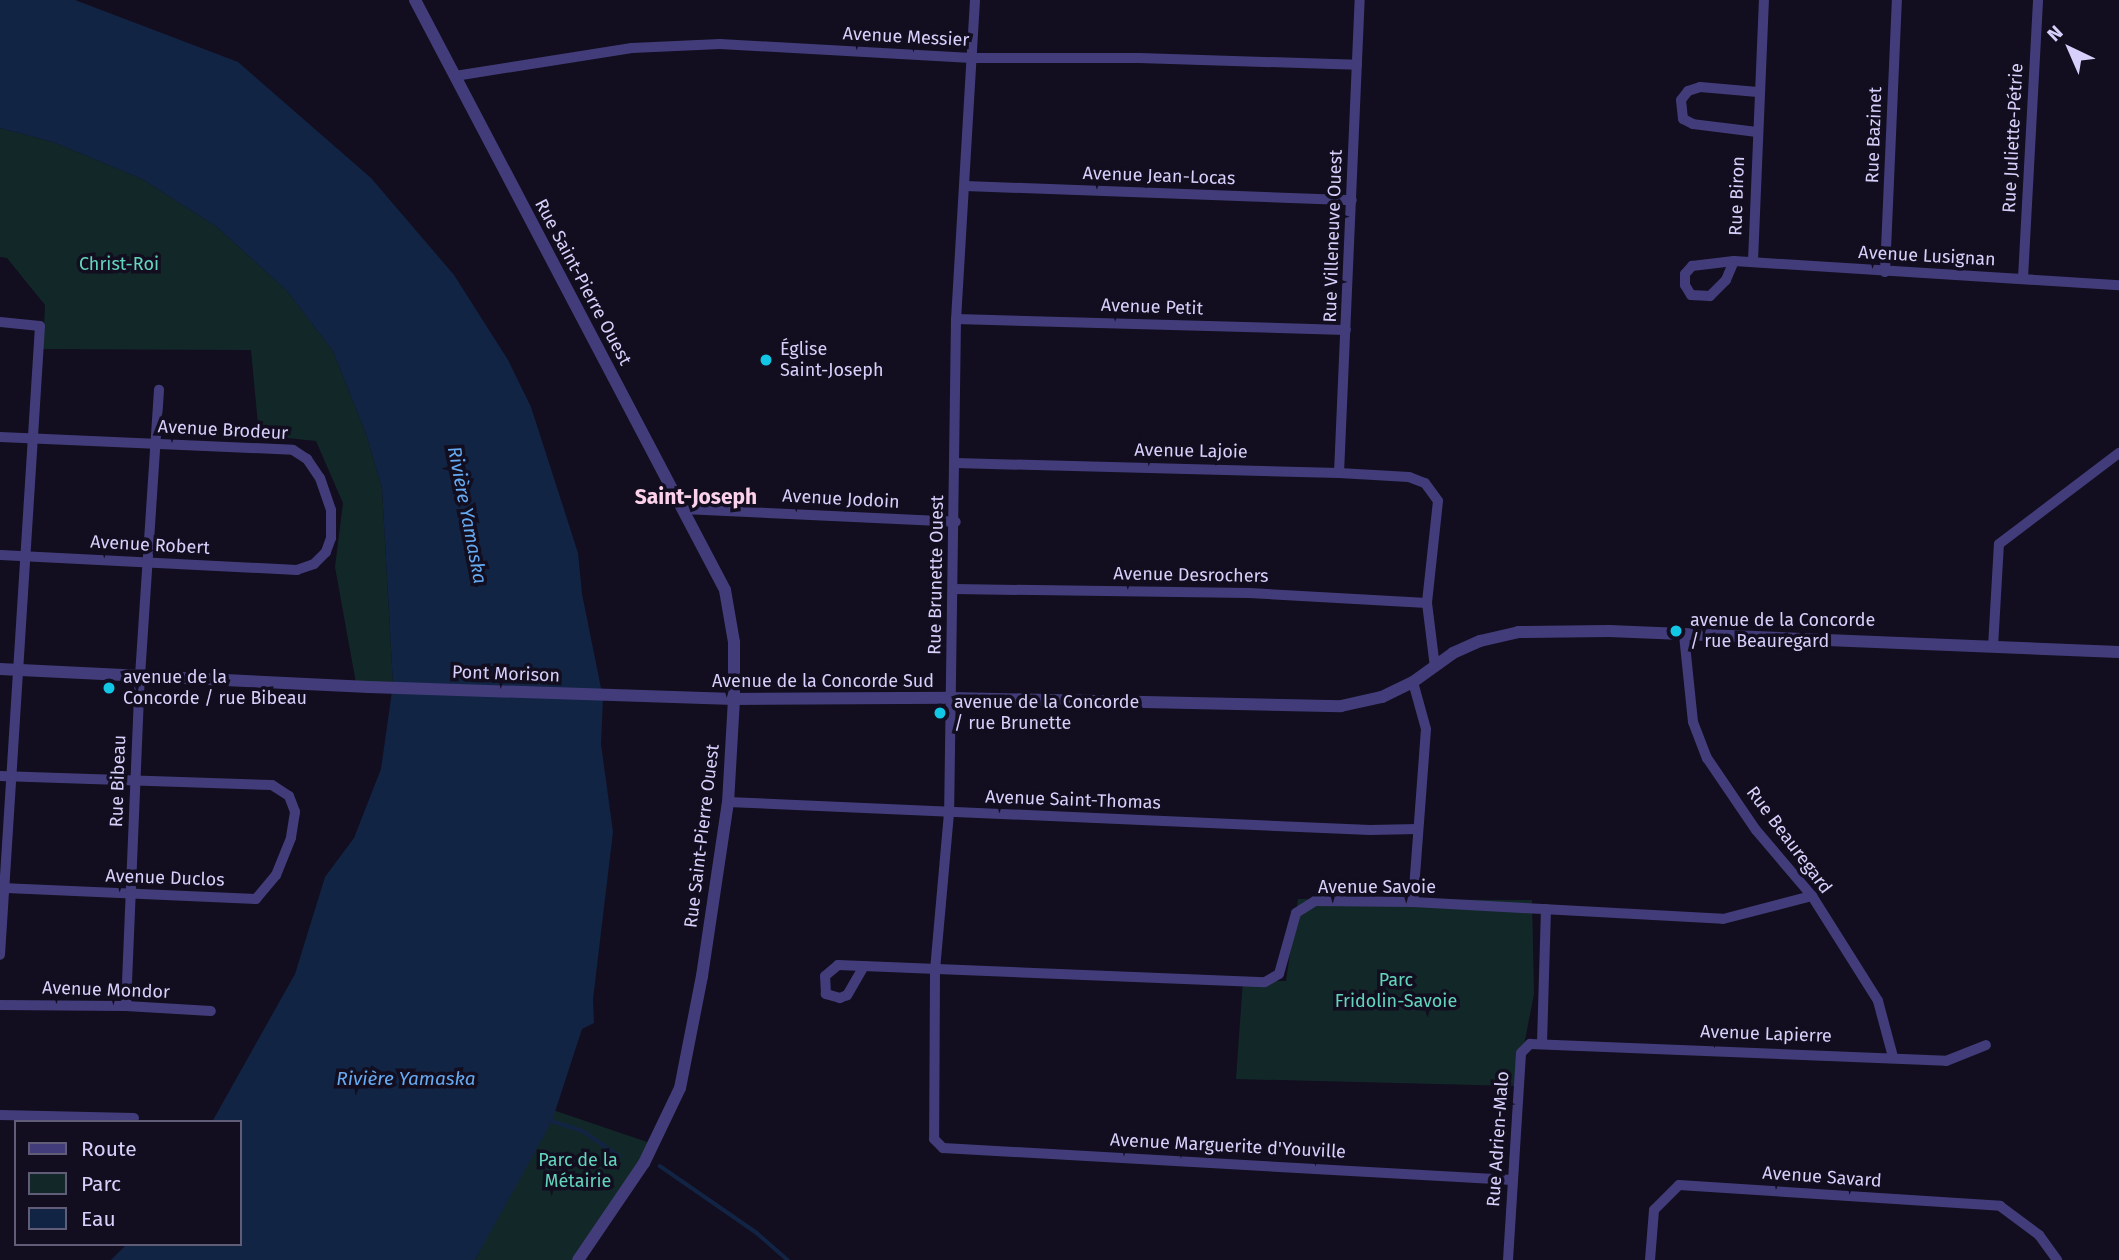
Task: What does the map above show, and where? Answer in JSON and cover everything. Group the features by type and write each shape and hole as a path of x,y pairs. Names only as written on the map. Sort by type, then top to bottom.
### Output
{"street":[{"name":"Rue Saint-Pierre Ouest","path":"415,0 725,590 734,642 734,699 728,802 702,976 680,1087 644,1163 578,1260"},
{"name":"Rue Brunette Ouest","path":"943,1147 934,1139 935,971 949,813 956,522 956,319 975,0"},
{"name":"Rue Villeneuve Ouest","path":"1339,473 1360,0"},
{"name":"Rue Biron","path":"1753,261 1758,92 1764,0"},
{"name":"Rue Bazinet","path":"1885,272 1897,0"},
{"name":"Rue Juliette-Pétrie","path":"2023,278 2038,0"},
{"name":"Avenue Messier","path":"455,76 632,48 720,44 972,58 1139,58 1357,65"},
{"name":"Rue Biron","path":"1757,132 1693,124 1683,118 1681,100 1688,91 1700,87 1758,92"},
{"name":"Avenue Jean-Locas","path":"965,186 1352,200"},
{"name":"Avenue Lusignan","path":"1734,261 1727,280 1710,296 1691,295 1685,285 1685,274 1692,265 1734,261 2119,285"},
{"name":"Avenue Petit","path":"956,319 1346,330"},
{"path":"0,322 40,326 0,955"},
{"name":"Rue Bibeau","path":"126,1006 140,676 159,390"},
{"name":"Avenue Brodeur","path":"0,437 293,450 307,459 320,478 331,510 331,538 326,552 314,564 297,570"},
{"path":"1993,647 1999,544 2119,453"},
{"name":"Avenue Lajoie","path":"955,463 1409,477 1424,483 1438,501 1427,603"},
{"name":"Avenue Jodoin","path":"683,509 956,522"},
{"name":"Avenue Robert","path":"0,555 297,570"},
{"name":"Avenue Desrochers","path":"954,589 1249,593 1427,603"},
{"path":"1427,603 1435,667"},
{"name":"Avenue de la Concorde Sud","path":"642,696 1341,705 1382,697 1413,682 1453,653 1480,641 1518,632 1609,631 2119,652"},
{"name":"Rue Beauregard","path":"1685,635 1693,722 1707,758 1756,830 1812,896 1878,1001 1893,1057"},
{"name":"Pont Morison","path":"0,669 369,687 642,696"},
{"path":"1413,682 1426,729 1413,902"},
{"path":"0,776 136,780"},
{"name":"Avenue Duclos","path":"3,888 256,899 276,875 291,838 295,812 289,796 272,785 136,780"},
{"name":"Avenue Saint-Thomas","path":"728,802 949,813 1418,829"},
{"name":"Avenue Savoie","path":"864,966 935,971 1265,982 1279,974 1296,913 1315,901 1413,902 1723,919 1812,896"},
{"path":"1542,1043 1546,909"},
{"name":"Avenue Mondor","path":"0,1005 126,1006 211,1012"},
{"name":"Avenue Lapierre","path":"1542,1043 1946,1061 1986,1045"},
{"name":"Rue Adrien-Malo","path":"1508,1260 1521,1053 1530,1044 1542,1043"},
{"path":"0,1115 134,1118"},
{"name":"Avenue Marguerite d'Youville","path":"943,1147 1512,1180"},
{"name":"Avenue Savard","path":"1650,1260 1654,1210 1678,1185 2000,1206 2039,1235 2057,1260"}],"green space":[{"name":"Christ-Roi","path":"0,128 53,142 142,179 217,227 287,291 333,351 366,434 382,488 393,684 356,683 335,567 343,503 316,441 259,435 251,350 43,349 45,305 7,258 0,257"},
{"name":"Parc Fridolin-Savoie","path":"1298,899 1532,900 1534,994 1516,1086 1236,1079 1243,980 1286,981"},
{"name":"Parc de la Métairie","path":"553,1110 653,1144 578,1260 475,1260"}],"water":[{"name":"Rivière Yamaska","path":"0,0 75,0 238,62 371,178 454,275 508,360 531,407 578,553 582,594 603,698 601,744 613,832 593,999 594,1023 582,1029 552,1121 475,1260 111,1260 125,1246 242,1246 242,1120 213,1120 295,974 325,877 354,838 381,769 393,684 382,488 366,434 333,351 287,291 217,227 142,179 53,142 0,128"}],"waterway":[{"path":"552,1121 583,1131 619,1156"},
{"path":"660,1166 757,1233 788,1260"}],"place":[{"name":"Église Saint-Joseph","path":"766,360"},
{"name":"avenue de la Concorde / rue Beauregard","path":"1676,631"},
{"name":"avenue de la Concorde / rue Bibeau","path":"109,688"},
{"name":"avenue de la Concorde / rue Brunette","path":"940,713"}],"district":[{"name":"Saint-Joseph","path":"696,497"}]}
